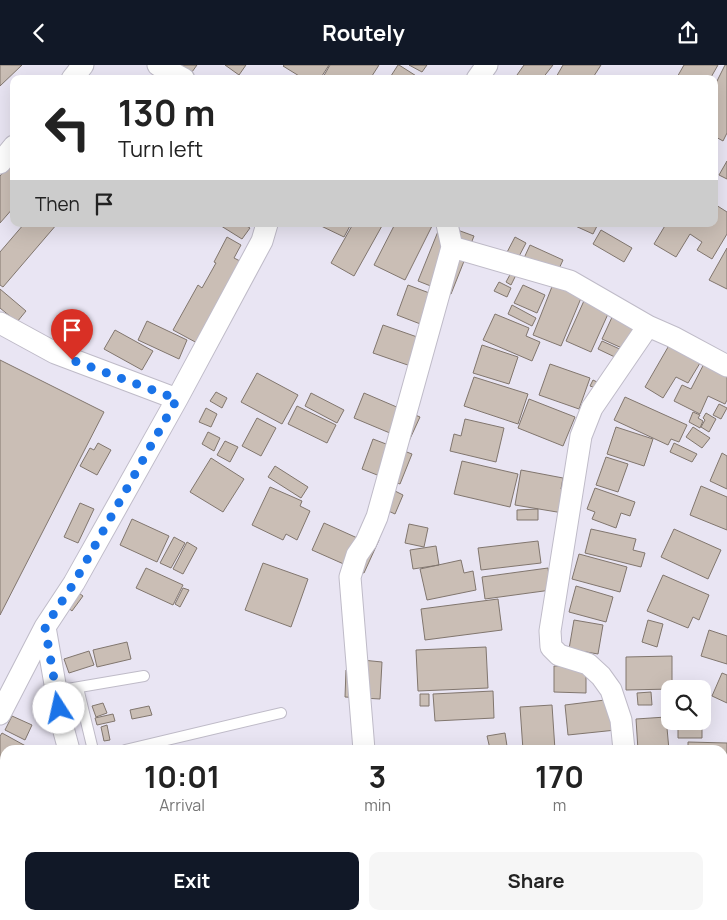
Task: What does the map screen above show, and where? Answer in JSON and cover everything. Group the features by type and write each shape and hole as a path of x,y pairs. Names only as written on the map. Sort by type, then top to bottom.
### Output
{"street":[{"path":"75,75 83,65"},
{"path":"158,65 177,75"},
{"path":"0,163 10,152"},
{"path":"0,714 45,627 74,583 177,399 262,241 266,227"},
{"path":"364,745 350,577 357,555 366,542 377,517 452,247 448,227"},
{"path":"452,247 570,281 648,326 727,366"},
{"path":"0,323 55,353 177,399"},
{"path":"624,745 621,720 611,690 601,676 588,664 559,655 551,647 550,631 581,436 592,408 648,326"},
{"path":"45,627 62,724 68,745"}],"lane":[{"path":"56,691 144,676"},
{"path":"78,687 92,745"},
{"path":"146,745 281,713"}],"building":[{"path":"0,65 22,65 10,75 0,86"},
{"path":"176,65 197,65 190,75 184,75"},
{"path":"225,65 246,65 239,75"},
{"path":"329,65 323,75 298,75 283,66"},
{"path":"330,65 379,65 373,75 324,75"},
{"path":"399,65 415,75 392,75"},
{"path":"409,65 427,65 422,72"},
{"path":"524,65 553,65 545,75 517,75"},
{"path":"563,65 601,65 595,75 557,75"},
{"path":"684,65 718,65 712,75 678,75"},
{"path":"725,65 727,65 727,133 723,141 718,138 718,79"},
{"path":"727,161 727,179 719,175"},
{"path":"10,164 10,212 0,223 0,176"},
{"path":"718,206 727,212 727,234 712,259 697,250 702,242 690,234 676,257 654,244 664,227 718,227"},
{"path":"21,227 54,227 3,287 0,285 0,252"},
{"path":"223,227 250,228 242,239"},
{"path":"323,227 349,227 344,237"},
{"path":"351,227 381,227 354,276 331,263"},
{"path":"393,227 432,227 405,280 374,265"},
{"path":"440,227 449,227 474,236 451,294 418,281"},
{"path":"578,227 596,227 593,234"},
{"path":"601,230 632,248 624,262 593,244"},
{"path":"227,237 241,245 234,258 244,263 199,344 173,330 198,285 202,288 216,263 214,262"},
{"path":"515,237 526,243 515,264 504,258"},
{"path":"530,245 563,260 552,284 519,269"},
{"path":"727,248 727,289 709,280"},
{"path":"512,271 517,273 511,285 506,282"},
{"path":"555,279 584,291 561,346 533,335"},
{"path":"499,282 511,288 507,297 494,291"},
{"path":"408,285 448,300 436,330 397,315"},
{"path":"523,285 545,295 537,313 514,303"},
{"path":"0,289 26,311 17,322 0,308"},
{"path":"587,294 612,305 591,352 566,341"},
{"path":"619,302 641,312 624,349 602,339"},
{"path":"512,305 536,318 532,326 508,314"},
{"path":"495,314 529,328 526,336 540,342 532,361 483,340"},
{"path":"147,321 187,340 179,359 138,340"},
{"path":"383,325 420,338 425,371 373,353"},
{"path":"115,330 153,351 142,370 104,349"},
{"path":"675,335 706,353 688,383 676,377 663,398 645,387"},
{"path":"602,341 624,351 619,359 598,349"},
{"path":"482,345 518,357 509,384 473,373"},
{"path":"708,356 727,365 727,400 725,404 708,396 700,414 674,401 682,385 691,389"},
{"path":"0,360 104,412 0,615"},
{"path":"550,364 590,378 579,409 539,395"},
{"path":"257,373 298,395 282,424 241,402"},
{"path":"474,377 528,394 518,424 464,406"},
{"path":"593,380 601,384 599,389 590,386"},
{"path":"216,392 227,398 222,408 210,401"},
{"path":"311,393 344,410 337,423 305,406"},
{"path":"364,393 420,417 409,441 354,418"},
{"path":"625,397 687,425 679,442 671,439 668,445 614,420"},
{"path":"529,399 575,417 563,446 518,428"},
{"path":"719,404 727,408 721,419 713,415"},
{"path":"297,406 336,425 327,443 288,424"},
{"path":"206,408 217,414 211,427 199,422"},
{"path":"693,412 700,415 698,418 703,421 700,428 689,422"},
{"path":"706,413 716,419 709,432 701,427"},
{"path":"257,418 276,428 261,456 242,446"},
{"path":"465,419 504,428 496,462 450,451 454,434 461,436"},
{"path":"616,427 653,439 644,466 607,454"},
{"path":"693,427 710,438 702,448 686,437"},
{"path":"208,432 220,438 214,451 202,444"},
{"path":"373,439 412,454 400,484 362,469"},
{"path":"225,441 238,447 230,462 217,455"},
{"path":"98,443 111,450 97,475 80,466 90,448 94,450"},
{"path":"674,443 697,454 692,462 670,452"},
{"path":"722,453 727,456 727,489 710,481"},
{"path":"606,457 628,464 618,492 596,485"},
{"path":"211,458 244,479 223,512 190,492"},
{"path":"462,461 518,474 510,507 454,494"},
{"path":"275,466 308,487 301,498 268,477"},
{"path":"521,470 563,478 561,489 567,490 563,513 515,505"},
{"path":"701,486 727,497 727,530 690,515"},
{"path":"270,487 302,501 300,506 310,511 297,540 286,534 283,540 252,525"},
{"path":"595,488 635,502 630,516 621,513 616,528 592,519 595,512 587,509"},
{"path":"393,490 403,495 395,514 384,509"},
{"path":"80,503 94,509 78,543 64,537"},
{"path":"538,509 538,520 517,520 517,510"},
{"path":"132,519 169,536 157,562 120,545"},
{"path":"324,523 364,541 367,535 379,540 364,573 312,550"},
{"path":"409,524 428,528 424,547 405,543"},
{"path":"591,529 636,539 633,550 645,553 641,567 585,553"},
{"path":"674,529 721,550 708,579 661,557"},
{"path":"174,537 185,543 171,568 160,563"},
{"path":"538,541 541,563 481,570 478,548"},
{"path":"187,542 197,548 183,574 173,569"},
{"path":"436,546 439,565 413,569 410,550"},
{"path":"579,554 627,567 620,592 572,579"},
{"path":"461,560 464,573 473,571 476,590 427,600 420,569"},
{"path":"263,563 308,579 291,627 245,610"},
{"path":"146,568 183,585 173,605 136,588"},
{"path":"548,568 551,590 485,599 482,577"},
{"path":"663,575 709,595 699,620 693,617 688,628 647,611"},
{"path":"576,586 613,597 606,622 569,612"},
{"path":"183,588 189,590 180,607 175,604"},
{"path":"76,591 83,596 72,611 66,606"},
{"path":"498,599 502,630 425,640 421,609"},
{"path":"574,620 603,625 598,654 569,649"},
{"path":"648,620 663,624 657,647 642,642"},
{"path":"709,630 727,636 727,664 701,656"},
{"path":"127,642 131,659 97,667 93,650"},
{"path":"486,647 488,688 418,691 416,650"},
{"path":"89,651 94,665 69,673 64,659"},
{"path":"672,656 672,680 661,680 661,689 626,690 626,657"},
{"path":"362,660 382,662 380,699 345,697 346,670 361,671"},
{"path":"554,666 586,666 586,693 554,692"},
{"path":"722,673 727,675 727,703 712,696"},
{"path":"493,691 494,718 435,721 433,694"},
{"path":"651,692 652,705 638,705 637,693"},
{"path":"420,694 429,694 429,706 420,706"},
{"path":"613,699 616,730 568,735 565,705"},
{"path":"103,703 107,713 96,717 92,706"},
{"path":"552,705 555,745 523,745 520,707"},
{"path":"149,706 152,715 132,719 130,710"},
{"path":"113,714 115,721 97,725 95,718"},
{"path":"12,716 32,725 25,740 5,730"},
{"path":"661,717 661,730 667,730 669,745 638,745 636,719"},
{"path":"107,725 110,740 104,741 101,727"},
{"path":"678,730 702,730 702,738 678,738"},
{"path":"2,733 24,745 0,745"},
{"path":"505,733 507,745 489,745 487,736"},
{"path":"688,742 727,743 727,745 688,745"}],"route":[{"path":"59,708 45,627 74,583 177,399 72,360"}]}
